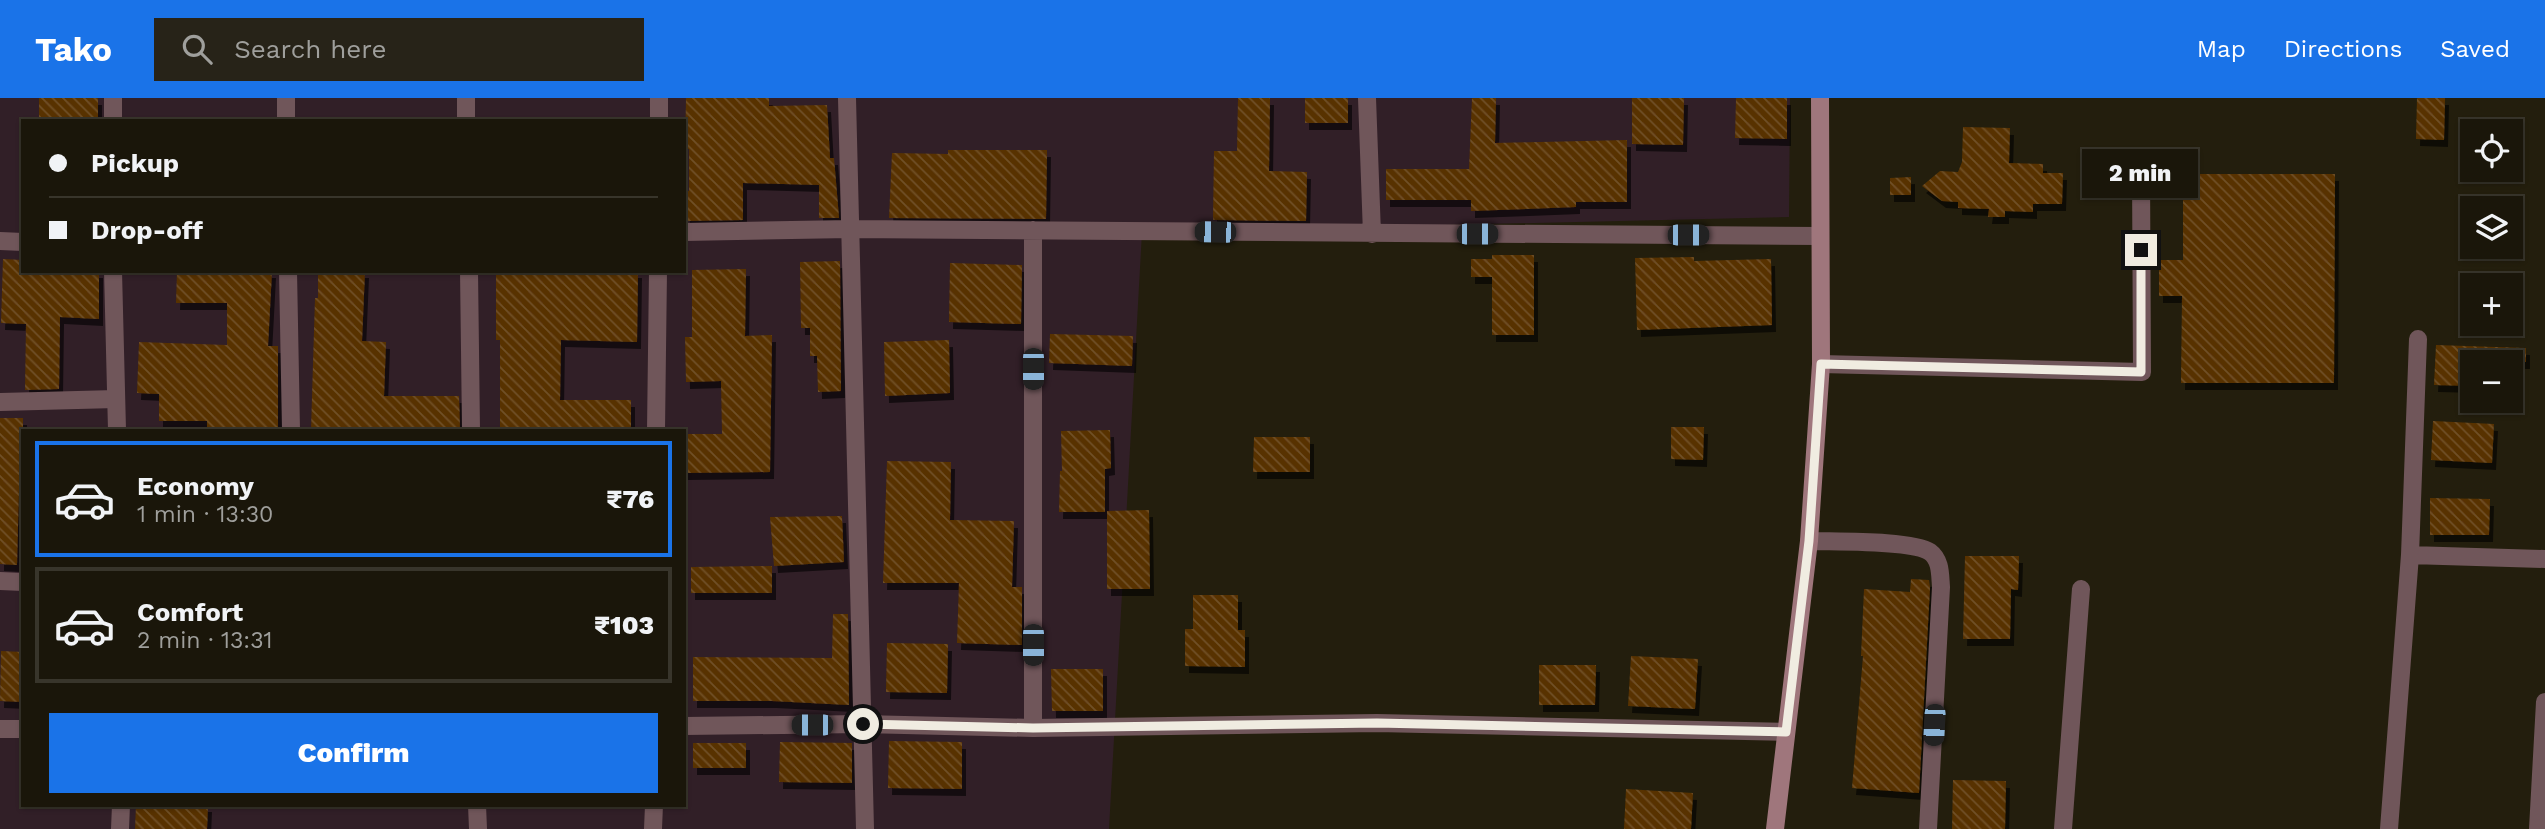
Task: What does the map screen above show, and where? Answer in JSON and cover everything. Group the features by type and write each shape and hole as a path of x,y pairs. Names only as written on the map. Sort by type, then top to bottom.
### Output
{"street":[{"path":"113,98 113,119"},
{"path":"286,98 286,119"},
{"path":"466,98 466,119"},
{"path":"659,98 659,119"},
{"path":"847,98 865,829"},
{"path":"1367,98 1372,234"},
{"path":"1776,829 1809,541 1821,364 1820,98"},
{"path":"1821,364 2141,372 2141,168"},
{"path":"686,232 850,229 1820,236"},
{"path":"1032,230 1033,728"},
{"path":"0,241 21,242"},
{"path":"113,273 117,429"},
{"path":"288,273 291,429"},
{"path":"469,273 471,429"},
{"path":"656,429 658,273"},
{"path":"2389,829 2410,555 2418,340"},
{"path":"0,402 116,399"},
{"path":"1809,541 1909,546 1929,552 1938,562 1941,587 1928,829"},
{"path":"2410,555 2545,559"},
{"path":"0,581 21,582"},
{"path":"2063,829 2081,589"},
{"path":"2538,829 2545,702"},
{"path":"686,726 863,724 1033,728 1377,723 1786,732"},
{"path":"0,729 21,729"},
{"path":"120,829 121,807"},
{"path":"477,807 478,829"},
{"path":"653,807 653,829"}],"shaded area":[{"path":"0,98 1790,98 1789,217 1142,232 1109,829 0,829"}],"building":[{"path":"39,98 98,98 98,119 39,119"},
{"path":"686,98 769,98 769,106 827,105 830,158 834,158 839,218 819,218 819,185 743,183 743,220 686,221 689,149 686,149"},
{"path":"1238,98 1270,98 1269,171 1307,172 1306,221 1213,220 1214,151 1237,151"},
{"path":"1305,98 1348,98 1348,123 1305,123"},
{"path":"1472,98 1496,98 1495,143 1627,140 1627,202 1576,202 1576,207 1471,211 1471,200 1386,200 1386,169 1469,169"},
{"path":"1632,98 1684,98 1683,145 1632,144"},
{"path":"1736,98 1787,98 1787,139 1735,138"},
{"path":"2417,98 2445,98 2444,140 2416,139"},
{"path":"1963,127 2010,128 2009,163 2043,164 2043,173 2063,173 2062,204 2033,204 2033,212 2005,211 2005,217 1988,217 1989,209 1958,208 1958,202 1942,201 1922,186 1940,171 1958,172 1962,162"},
{"path":"948,150 1047,150 1046,219 889,218 892,153 948,154"},
{"path":"2183,174 2335,174 2334,383 2181,383 2182,296 2159,296 2159,260 2183,260"},
{"path":"1911,177 1911,195 1890,195 1890,178"},
{"path":"1492,255 1534,255 1534,335 1492,335 1492,277 1471,277 1471,259 1492,259"},
{"path":"1694,257 1694,261 1771,259 1772,325 1637,330 1635,258"},
{"path":"3,259 21,260 21,273 99,273 99,319 60,317 59,389 25,390 26,324 1,323"},
{"path":"840,261 841,391 818,392 817,356 810,356 810,328 801,328 800,262"},
{"path":"950,263 1022,265 1021,324 949,322"},
{"path":"746,269 745,336 772,335 770,472 686,473 686,434 722,434 721,381 686,382 685,337 692,337 692,270"},
{"path":"177,273 272,273 268,346 278,346 278,429 207,429 207,421 159,421 159,394 137,393 139,342 227,345 227,303 176,303"},
{"path":"318,273 365,273 362,341 386,342 384,396 459,396 460,429 311,429 315,298 318,298"},
{"path":"496,273 638,273 637,342 561,340 560,400 631,400 631,429 500,429 500,340 496,340"},
{"path":"1050,334 1133,336 1132,366 1049,363"},
{"path":"949,340 950,393 885,396 884,342"},
{"path":"2436,345 2526,348 2526,362 2523,362 2523,350 2460,350 2460,386 2434,385"},
{"path":"0,418 23,418 17,565 0,564"},
{"path":"2433,421 2494,424 2492,463 2431,460"},
{"path":"1671,427 1704,427 1703,460 1671,459"},
{"path":"1110,430 1111,468 1105,469 1105,512 1059,512 1061,431"},
{"path":"1254,437 1310,437 1310,472 1253,472"},
{"path":"887,461 951,462 950,520 1014,521 1012,587 1022,587 1022,645 957,643 959,583 883,583"},
{"path":"2430,498 2490,499 2489,535 2430,535"},
{"path":"1149,510 1150,589 1107,589 1107,511"},
{"path":"842,516 844,562 774,566 770,517"},
{"path":"1965,556 2019,556 2018,590 2011,589 2010,639 1963,639"},
{"path":"772,566 772,593 691,593 691,567"},
{"path":"1911,579 1929,580 1930,587 1919,793 1852,788 1863,656 1864,589 1910,592"},
{"path":"1193,595 1238,595 1238,630 1245,630 1245,667 1185,666 1185,629 1193,629"},
{"path":"833,614 848,614 849,705 693,701 693,657 832,658"},
{"path":"887,643 948,644 947,693 886,692"},
{"path":"1,651 21,652 21,702 0,701"},
{"path":"1631,656 1698,659 1695,709 1628,706"},
{"path":"1539,665 1596,665 1595,705 1539,705"},
{"path":"1051,669 1103,669 1103,711 1052,711"},
{"path":"889,741 962,742 962,789 888,788"},
{"path":"780,742 852,743 852,783 779,782"},
{"path":"693,743 746,743 746,768 693,768"},
{"path":"1953,780 2006,781 2005,829 1952,829"},
{"path":"1626,789 1693,793 1691,829 1624,829"},
{"path":"136,807 208,807 207,829 135,829"}],"route":[{"path":"863,724 1033,728 1377,723 1786,732 1809,541 1821,364 2141,372 2141,250"}]}
